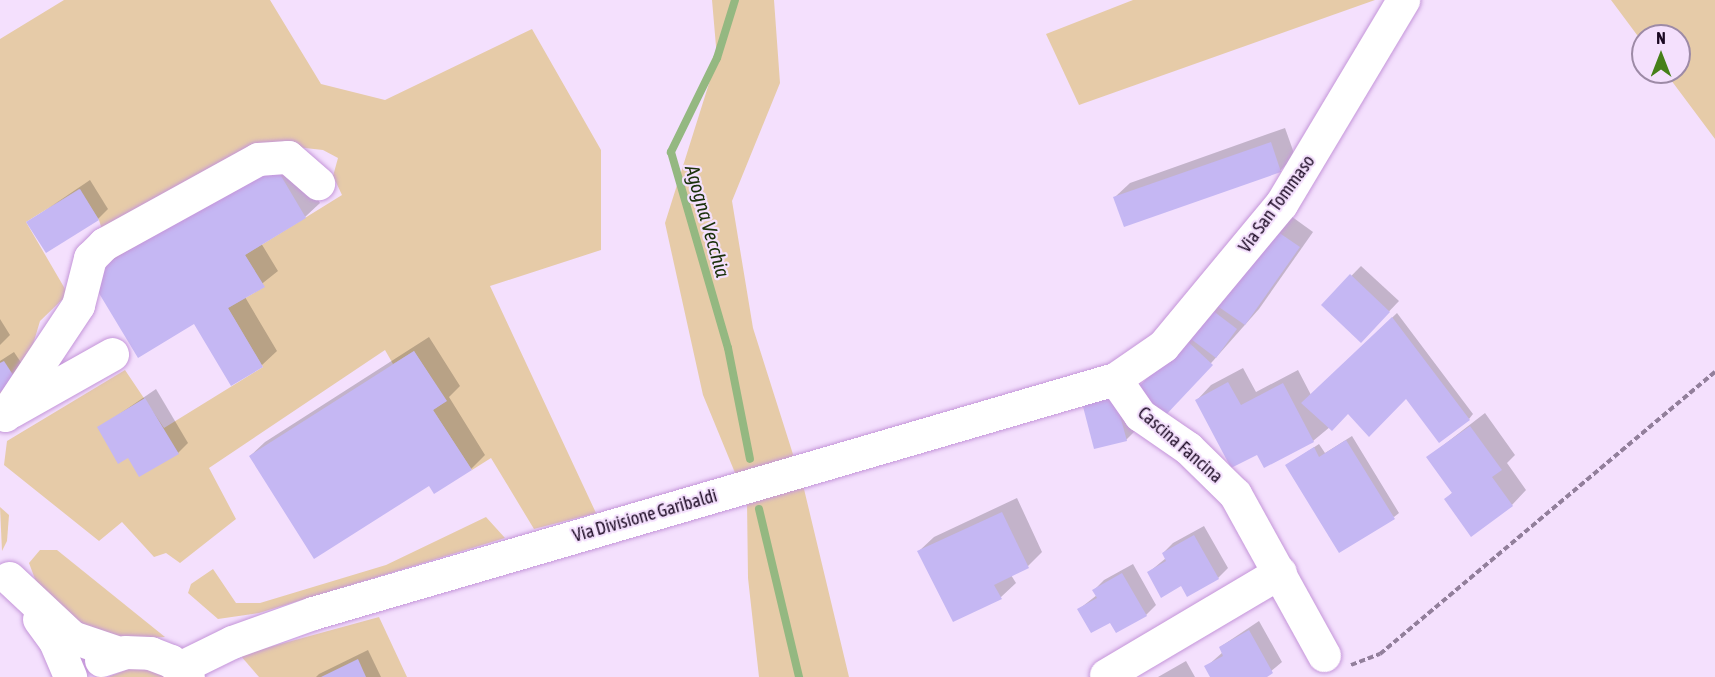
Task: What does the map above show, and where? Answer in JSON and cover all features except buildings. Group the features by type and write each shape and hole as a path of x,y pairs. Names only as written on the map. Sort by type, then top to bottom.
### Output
{"street":[{"name":"Via San Tommaso","path":"1115,379 1163,346 1281,204 1403,0"},
{"path":"3,419 78,305 90,258 104,244 258,159 288,157 318,183"},
{"path":"3,419 112,354"},
{"name":"Cascina Fancina","path":"1115,379 1140,415 1188,448 1235,494 1281,572 1324,655"},
{"name":"Via Divisione Garibaldi","path":"184,672 232,642 313,613 1115,379"},
{"path":"1106,675 1281,572"},
{"path":"4,573 72,637 119,653 150,653 184,672"},
{"path":"4,573 55,641 70,677"},
{"path":"81,677 99,661 119,653"}],"path":[{"path":"1324,655 1342,665 1359,665 1380,654 1715,372"}],"shaded area":[{"path":"64,0 270,0 321,84 385,100 532,29 601,150 601,250 490,286 596,513 534,529 491,458 472,470 433,410 446,401 414,351 393,364 385,350 209,468 236,519 180,563 166,553 154,557 122,522 99,541 4,465 7,441 125,370 164,428 263,367 228,308 264,287 245,255 342,195 333,176 338,158 323,150 296,147 104,236 99,220 79,189 26,222 68,294 40,321 23,378 0,408 0,39"},
{"path":"712,0 774,0 780,83 732,201 753,328 804,489 849,677 759,677 748,578 747,502 703,395 665,223 717,58"},
{"path":"1133,0 1375,0 1079,105 1046,34"},
{"path":"1611,0 1715,0 1715,139 1674,84 1691,84 1691,24 1631,24 1631,27"},
{"path":"0,507 9,515 7,541 2,551"},
{"path":"486,517 505,538 259,613 218,619 188,593 191,584 213,569 236,603 260,603 386,565"},
{"path":"40,550 57,550 165,637 107,640 74,623 45,595 35,579 29,563"},
{"path":"379,617 407,677 259,677 240,655"},
{"path":"134,667 148,668 168,677 108,677"}],"waterway":[{"name":"Agogna Vecchia","path":"735,0 717,58 671,152 728,348 750,459"},
{"name":"Agogna Vecchia","path":"759,509 799,677"}]}
